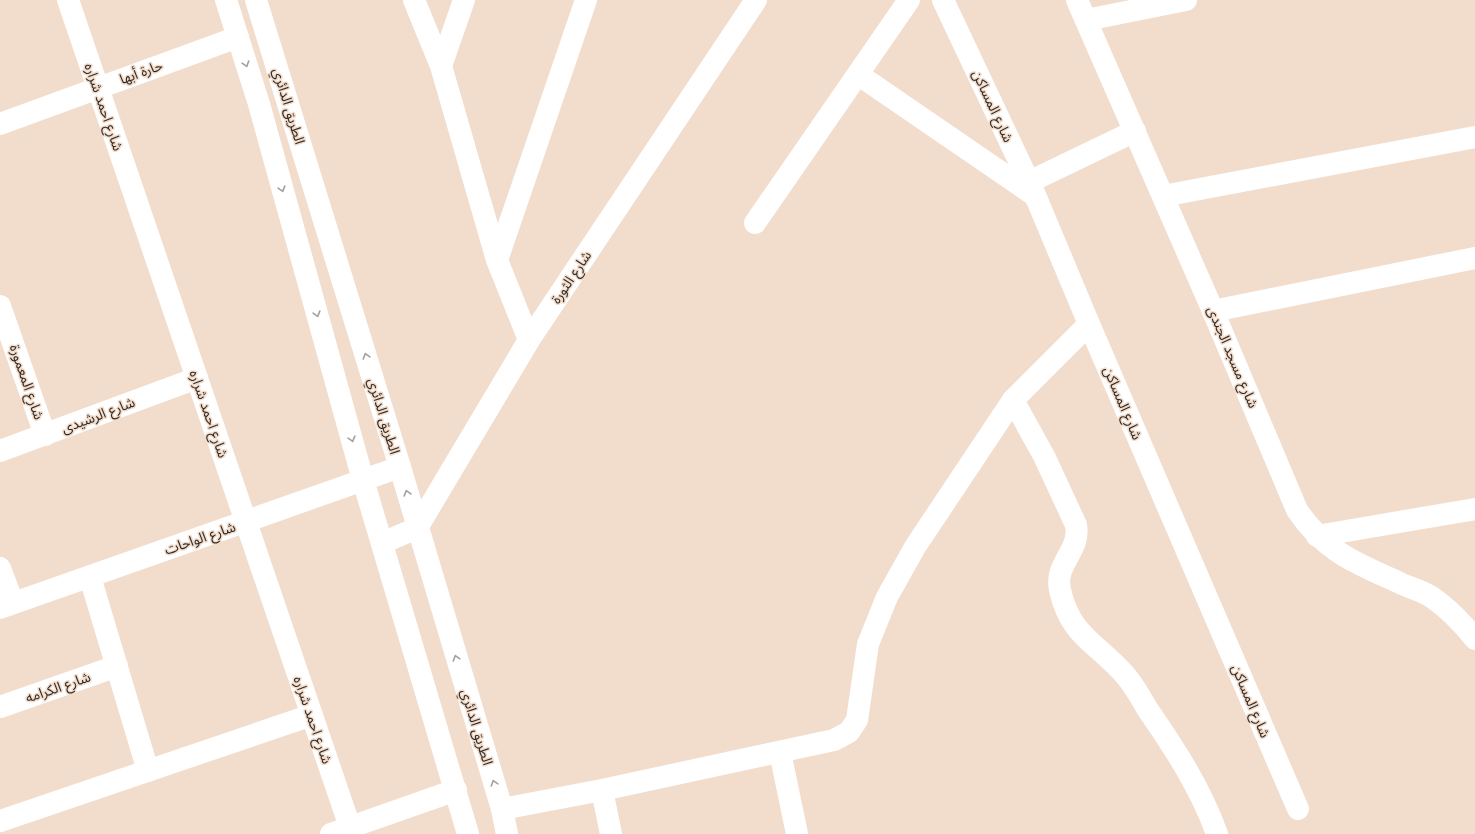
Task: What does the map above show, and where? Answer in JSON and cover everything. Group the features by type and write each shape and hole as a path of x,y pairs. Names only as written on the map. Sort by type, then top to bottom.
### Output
{"street":[{"name":"شارع احمد شراره","path":"68,0 312,715 341,831"},
{"name":"الطريق الدائري","path":"226,0 259,104 363,480 468,834"},
{"name":"الطريق الدائري","path":"256,0 400,467 502,809 507,834"},
{"path":"414,0 441,66 497,260 529,340"},
{"path":"441,66 464,0"},
{"path":"497,260 586,0"},
{"name":"شارع الثورة","path":"417,528 529,340 756,0"},
{"path":"755,223 859,75 909,0"},
{"name":"شارع المساكن","path":"943,0 1032,188 1298,809"},
{"name":"شارع مسجد الجندى","path":"1077,0 1213,311 1297,510 1317,536 1349,560 1432,597 1456,617 1475,638"},
{"path":"1086,20 1186,0"},
{"name":"حارة أبها","path":"0,124 238,37"},
{"path":"859,75 1032,188 1135,131"},
{"path":"259,104 286,96"},
{"path":"1163,196 1475,137"},
{"path":"1213,311 1475,258"},
{"name":"شارع المعمورة","path":"0,306 45,435"},
{"path":"502,809 602,790 780,752 834,740 849,732 857,720 868,644 887,597 915,547 1013,400 1089,324"},
{"name":"شارع الرشيدى","path":"0,451 197,378"},
{"path":"1013,400 1044,456 1076,525 1078,534 1076,542 1059,571 1059,589 1068,616 1077,630 1125,675 1180,756 1217,834"},
{"name":"شارع الواحات","path":"6,606 400,467"},
{"path":"1317,536 1475,509"},
{"path":"382,543 417,528"},
{"path":"0,568 6,606"},
{"path":"90,576 148,771"},
{"name":"شارع الكرامه","path":"0,707 117,666"},
{"path":"0,821 312,715"},
{"path":"780,752 796,834"},
{"path":"341,831 456,790"},
{"path":"602,790 611,834"}]}
